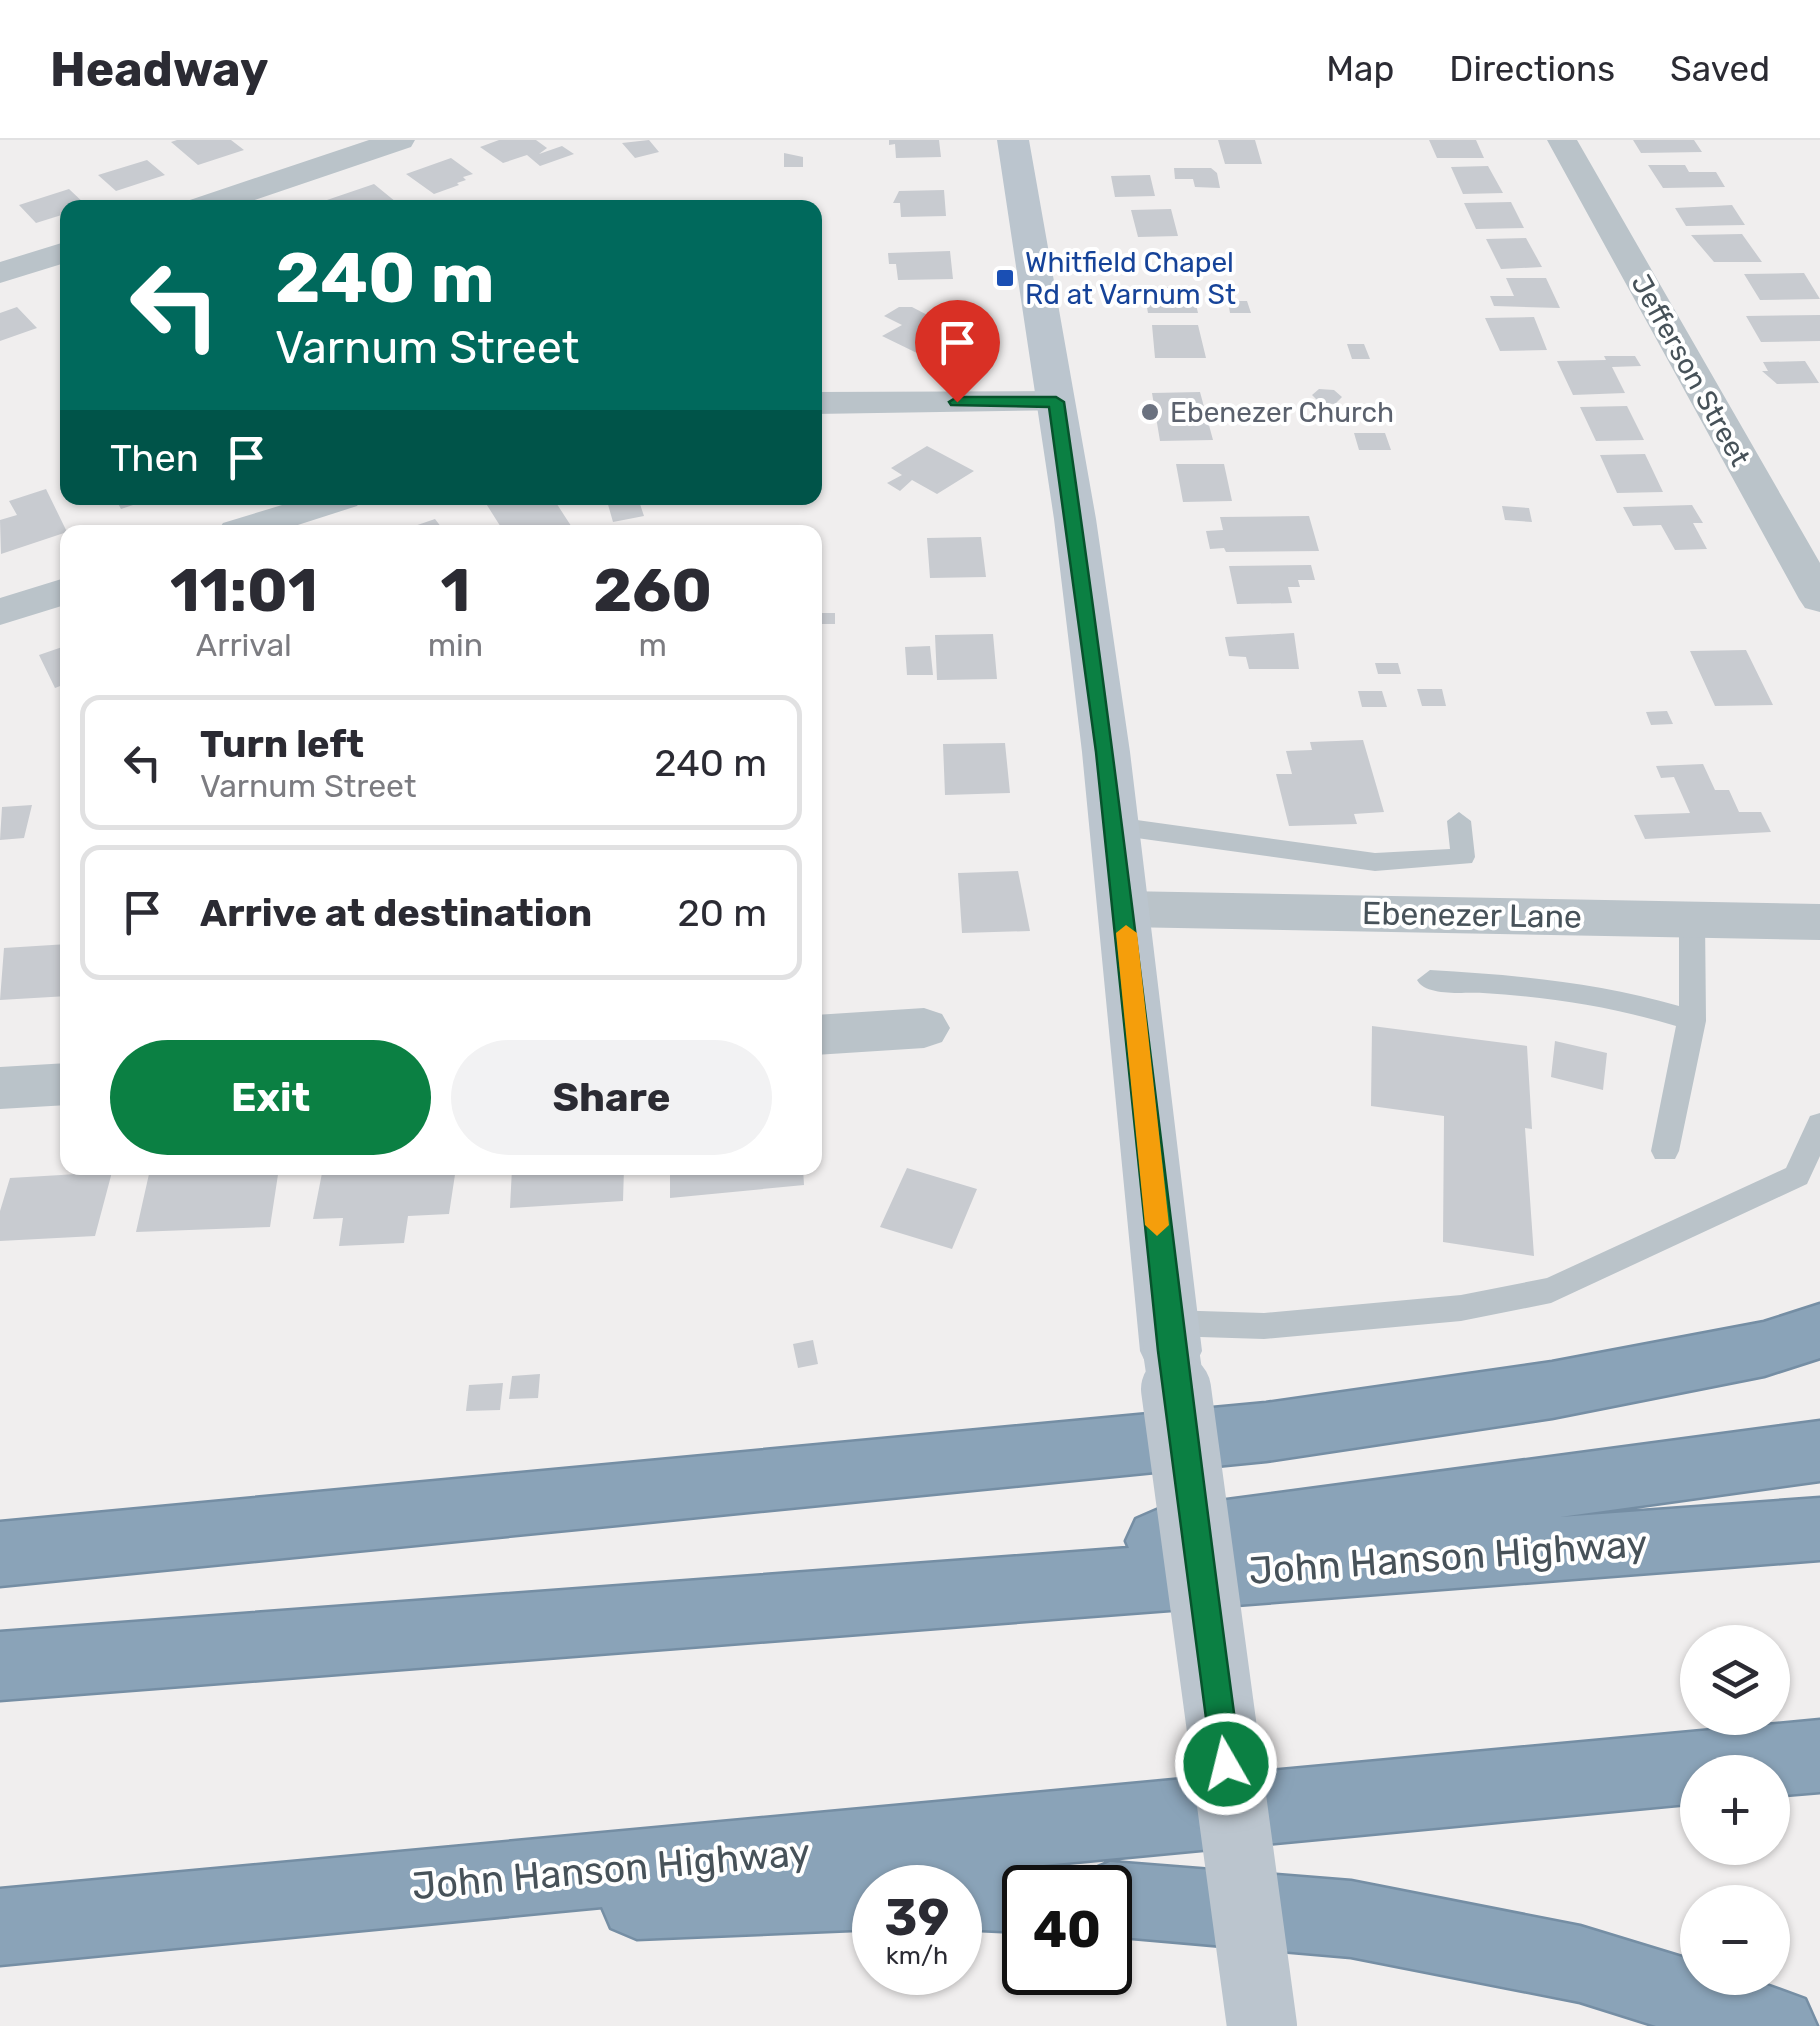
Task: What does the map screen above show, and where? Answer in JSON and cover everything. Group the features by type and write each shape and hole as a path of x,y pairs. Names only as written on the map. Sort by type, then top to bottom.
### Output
{"highway":[{"path":"0,1554 1266,1432 1552,1390 1764,1350 1820,1331"},
{"path":"442,1632 1274,1526 1820,1451"},
{"name":"John Hanson Highway","path":"0,1666 1820,1529"},
{"name":"John Hanson Highway","path":"0,1928 1820,1756"},
{"path":"0,1928 852,1893"},
{"path":"1132,1902 1370,1923 1580,1964 1778,2026"}],"street":[{"path":"222,200 400,140"},
{"path":"1013,140 1056,402 1114,826 1169,1337 1262,2026"},
{"name":"Jefferson Street","path":"1562,140 1820,600"},
{"path":"0,274 60,254"},
{"path":"822,403 1056,402"},
{"path":"259,525 321,505"},
{"path":"0,612 60,593"},
{"name":"Ebenezer Lane","path":"1124,908 1820,922"},
{"path":"822,1035 924,1028"},
{"path":"0,1088 60,1084"}],"lane":[{"path":"1114,826 1375,862 1464,857 1459,821"},
{"path":"1665,1150 1693,1022 1698,973 1692,919"},
{"path":"1430,980 1522,985 1613,997 1693,1022"},
{"path":"1169,1337 1461,1308 1551,1290 1796,1176 1820,1124"}],"building":[{"path":"231,140 244,150 198,165 171,142"},
{"path":"499,140 536,140 547,148 539,154 562,146 574,154 540,166 527,155 503,163 480,147"},
{"path":"649,140 659,152 635,158 622,143"},
{"path":"889,140 939,140 941,157 896,158 895,144 889,145"},
{"path":"1218,140 1255,140 1262,164 1225,164"},
{"path":"1429,140 1476,140 1484,158 1437,158"},
{"path":"1633,140 1694,140 1702,152 1641,153"},
{"path":"784,153 803,157 803,167 784,167"},
{"path":"451,158 473,174 463,177 466,180 459,185 434,194 406,174"},
{"path":"147,160 165,175 116,191 98,175"},
{"path":"1648,165 1685,165 1689,172 1716,172 1725,187 1663,188"},
{"path":"1488,166 1503,193 1463,194 1451,167"},
{"path":"1174,168 1211,168 1217,173 1220,188 1195,187 1193,179 1175,179"},
{"path":"1150,175 1155,196 1115,197 1111,176"},
{"path":"374,184 394,200 327,200"},
{"path":"69,189 81,200 60,200 60,216 36,223 19,205"},
{"path":"944,190 946,216 901,217 900,203 893,203 899,191"},
{"path":"1511,202 1524,228 1476,229 1464,203"},
{"path":"1732,205 1745,225 1686,226 1675,208"},
{"path":"1171,209 1178,236 1138,237 1131,210"},
{"path":"1742,234 1762,262 1714,262 1691,235"},
{"path":"1526,238 1542,267 1501,269 1486,239"},
{"path":"950,251 953,279 898,280 896,264 889,264 888,253"},
{"path":"1804,273 1820,299 1760,300 1744,274"},
{"path":"1506,278 1546,278 1560,308 1494,306 1490,296 1514,296"},
{"path":"1143,287 1192,287 1198,313 1148,313"},
{"path":"1228,301 1247,301 1251,313 1230,313"},
{"path":"17,307 37,328 0,341 0,313"},
{"path":"899,307 912,307 958,331 919,354 882,336 902,325 884,316"},
{"path":"1820,315 1820,341 1761,342 1746,316"},
{"path":"1534,317 1547,350 1500,351 1485,318"},
{"path":"1152,325 1198,325 1206,358 1155,358"},
{"path":"1347,344 1364,344 1370,359 1352,359"},
{"path":"1604,356 1635,356 1641,366 1612,367 1625,393 1573,395 1557,361 1606,360"},
{"path":"1805,361 1819,383 1777,384 1762,371 1768,371 1763,362"},
{"path":"1319,389 1334,390 1342,397 1335,404 1320,403 1312,395"},
{"path":"1200,392 1213,440 1160,441 1152,393"},
{"path":"1627,406 1644,440 1596,441 1580,407"},
{"path":"1354,433 1385,433 1391,450 1359,450"},
{"path":"927,446 974,471 937,494 912,480 900,491 887,483 902,475 891,468"},
{"path":"1645,454 1663,492 1617,493 1600,455"},
{"path":"1176,464 1224,464 1232,501 1183,502"},
{"path":"46,489 64,525 60,525 60,534 1,554 0,520 17,515 9,501"},
{"path":"487,505 558,505 570,525 500,525"},
{"path":"608,505 640,505 644,516 613,522"},
{"path":"1692,505 1703,523 1693,523 1707,549 1675,550 1661,525 1633,526 1623,507"},
{"path":"1502,506 1529,508 1532,522 1505,520"},
{"path":"1309,516 1319,551 1210,549 1206,531 1223,530 1220,517"},
{"path":"435,519 440,525 417,525"},
{"path":"981,537 986,577 930,578 927,538"},
{"path":"1311,565 1315,580 1298,580 1300,587 1288,587 1292,603 1237,604 1229,566"},
{"path":"822,613 835,613 835,624 822,624"},
{"path":"1294,633 1299,669 1249,669 1246,657 1229,656 1225,637"},
{"path":"993,634 997,679 937,680 935,635"},
{"path":"930,646 933,675 907,675 905,647"},
{"path":"60,648 60,686 55,688 39,655"},
{"path":"1746,650 1773,705 1715,706 1690,651"},
{"path":"1375,663 1398,663 1401,674 1378,674"},
{"path":"1417,689 1442,689 1446,706 1422,706"},
{"path":"1358,691 1382,691 1387,707 1362,707"},
{"path":"1667,711 1673,724 1651,725 1646,712"},
{"path":"1363,740 1384,812 1354,814 1357,824 1289,826 1276,774 1292,774 1286,751 1312,750 1310,742"},
{"path":"1005,743 1010,793 945,795 943,744"},
{"path":"1703,764 1715,790 1729,790 1739,812 1761,812 1771,832 1645,839 1634,815 1690,813 1674,777 1661,778 1656,766"},
{"path":"32,805 24,838 0,840 2,807"},
{"path":"1018,871 1030,931 962,933 958,873"},
{"path":"60,944 60,996 0,1000 4,948"},
{"path":"1372,1026 1527,1046 1532,1129 1525,1128 1534,1256 1443,1242 1444,1116 1371,1106"},
{"path":"1555,1041 1607,1053 1603,1090 1551,1077"},
{"path":"907,1168 977,1189 952,1249 880,1227"},
{"path":"111,1175 95,1236 0,1241 0,1211 10,1178"},
{"path":"149,1175 278,1175 270,1227 136,1232"},
{"path":"322,1175 455,1175 449,1214 408,1216 404,1243 339,1246 343,1218 313,1219"},
{"path":"512,1175 624,1175 623,1201 510,1208"},
{"path":"670,1175 803,1175 804,1185 670,1198"},
{"path":"813,1340 818,1364 798,1368 793,1344"},
{"path":"540,1374 538,1398 509,1399 512,1376"},
{"path":"503,1383 500,1410 466,1411 469,1385"}],"slow traffic":[{"path":"1126,933 1157,1225"}],"place":[{"name":"Whitfield Chapel Rd at Varnum St","path":"1005,278"},
{"name":"Ebenezer Church","path":"1150,412"}],"route":[{"path":"957,402 1056,402 1106,752 1171,1351 1226,1764"}]}
